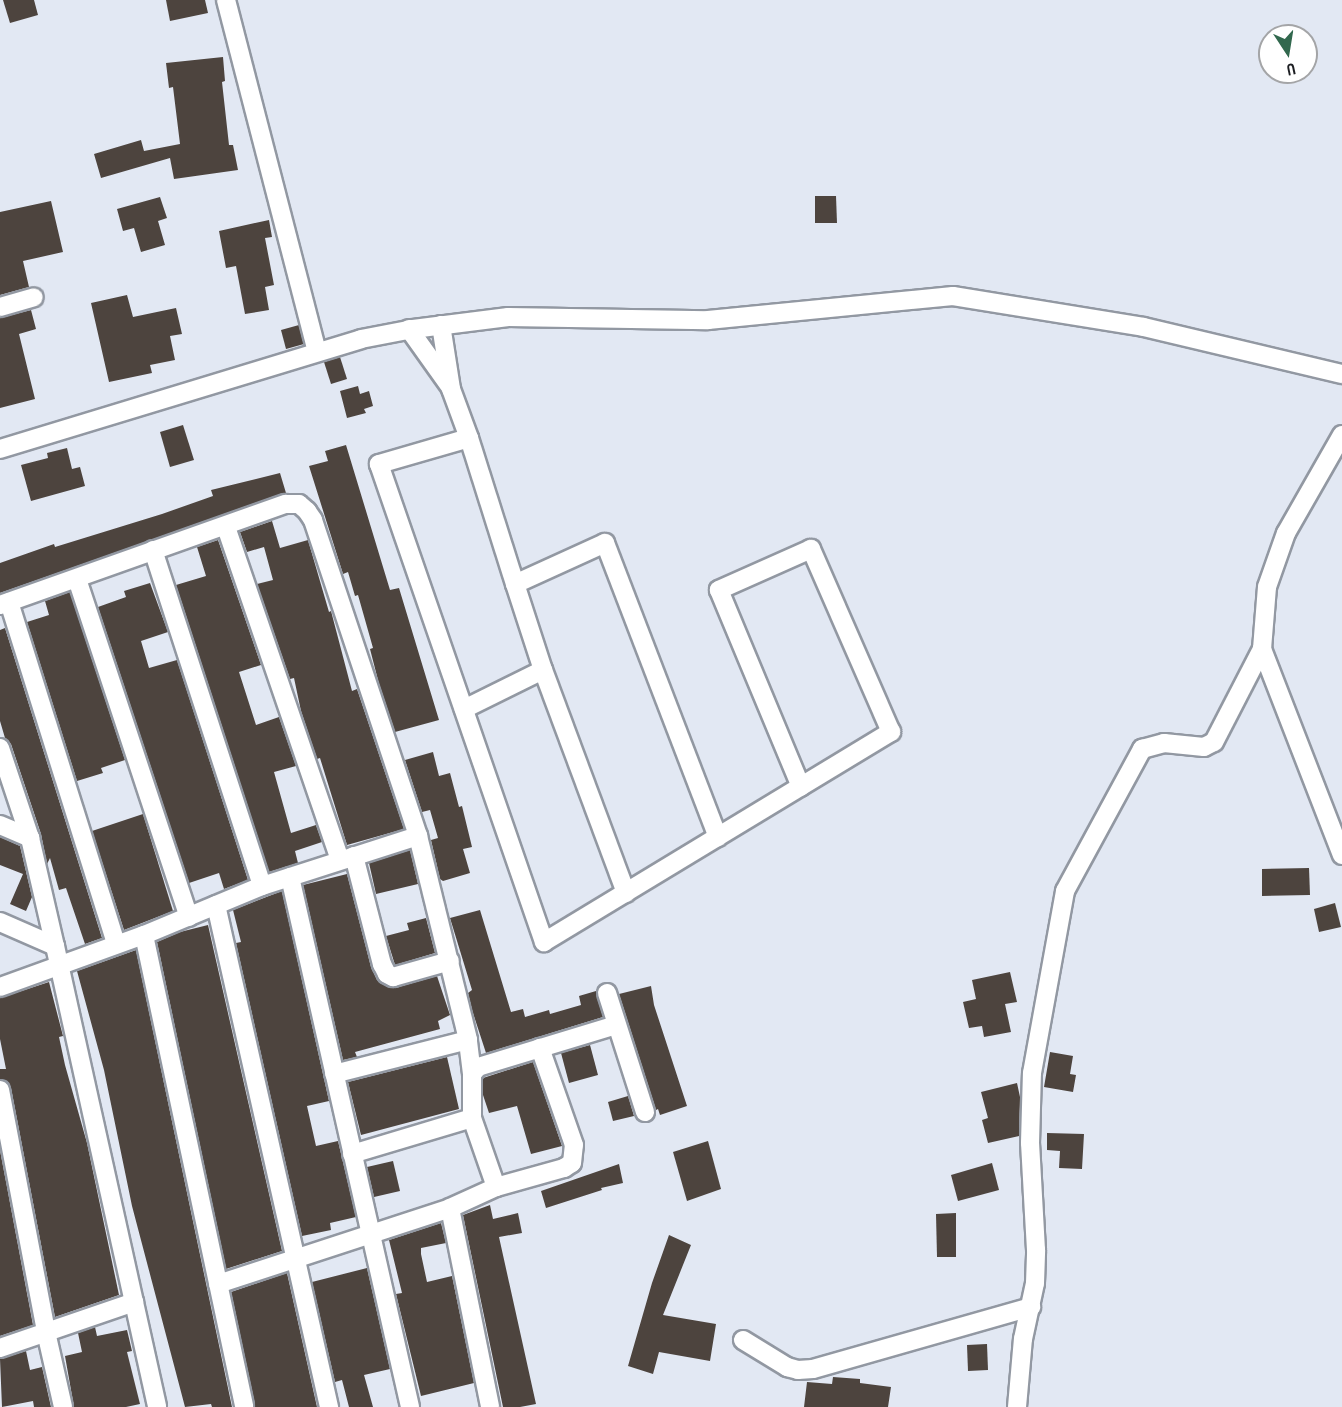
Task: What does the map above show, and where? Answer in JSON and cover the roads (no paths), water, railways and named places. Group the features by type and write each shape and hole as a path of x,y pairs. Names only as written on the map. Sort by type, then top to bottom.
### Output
{"street":[{"path":"226,0 317,351"},
{"path":"0,449 317,351 409,329 508,317 708,320 953,296 1144,327 1342,374"},
{"path":"0,307 34,297"},
{"path":"441,325 452,389 543,670 626,893"},
{"path":"409,329 452,389"},
{"path":"1017,1407 1023,1339 1031,1307 1036,1250 1030,1143 1032,1073 1065,891 1142,749 1164,743 1204,747 1214,742 1262,649 1267,587 1286,533 1342,435"},
{"path":"469,438 379,464 544,942 626,893 801,787 891,732 811,549 719,590 801,787"},
{"path":"116,944 4,604 286,504 299,504 313,520 418,836 468,1040 472,1074 472,1118 496,1187"},
{"path":"226,527 387,974 393,977 450,961"},
{"path":"515,584 605,543 718,837"},
{"path":"153,550 262,886"},
{"path":"77,579 189,917"},
{"path":"1262,649 1342,855"},
{"path":"464,709 543,670"},
{"path":"0,748 30,838 157,1407"},
{"path":"0,825 30,838"},
{"path":"0,987 144,935 262,886 418,836"},
{"path":"290,876 410,1407"},
{"path":"216,906 329,1407"},
{"path":"0,922 54,946"},
{"path":"144,935 244,1407"},
{"path":"607,993 645,1112"},
{"path":"472,1074 478,1067 616,1025"},
{"path":"334,1074 468,1040"},
{"path":"218,1284 450,1208 496,1187 564,1168 572,1163 574,1145 540,1048"},
{"path":"0,1089 46,1332 63,1407"},
{"path":"352,1154 472,1118"},
{"path":"450,1208 490,1407"},
{"path":"0,1348 134,1302"},
{"path":"743,1340 787,1367 798,1370 813,1369 1031,1307"}]}
